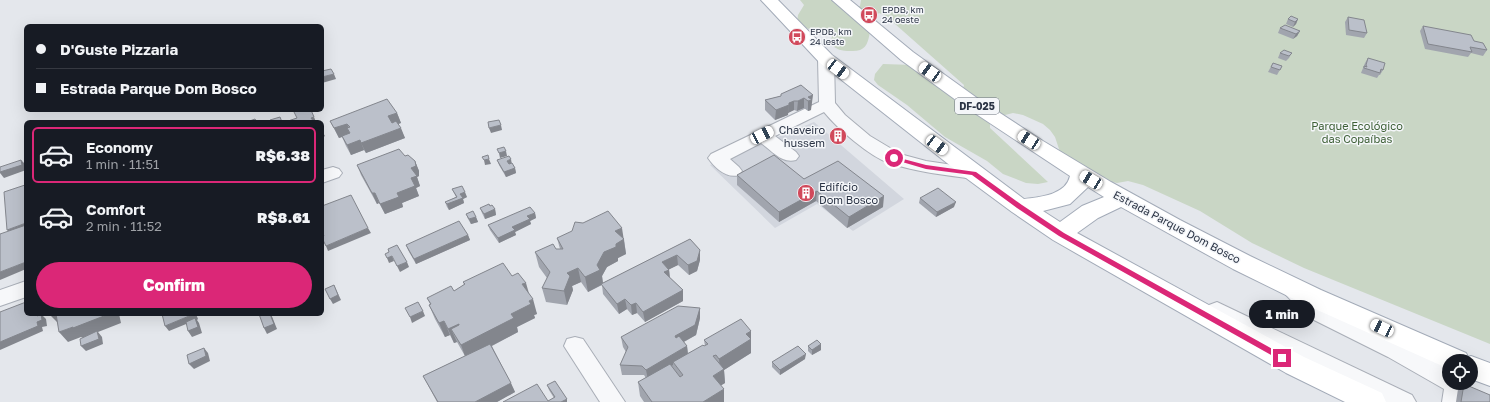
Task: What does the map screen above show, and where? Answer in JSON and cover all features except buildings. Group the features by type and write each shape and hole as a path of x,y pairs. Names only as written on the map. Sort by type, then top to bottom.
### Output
{"main road":[{"path":"769,0 826,59 1020,207 1061,234 1165,293 1295,365 1372,402"},
{"name":"Estrada Parque Dom Bosco","path":"840,0 906,55 1003,124 1081,174 1123,199 1269,276 1408,341 1442,366"},
{"path":"1020,207 1042,204 1062,198 1079,184 1081,174"},
{"path":"1061,234 1080,217 1105,204 1123,199"}],"street":[{"path":"826,59 827,104 839,119 864,140 894,158 926,167 974,173"},
{"path":"733,171 717,158 827,104"},
{"path":"762,135 790,156"},
{"path":"0,298 24,290"},
{"path":"1165,293 1201,303 1404,402"},
{"path":"575,346 613,402"}],"shaded area":[{"path":"814,122 904,199 853,231 817,204 775,228 710,165"}],"green space":[{"name":"Parque Ecológico das Copaíbas","path":"800,0 835,0 852,7 860,6 861,0 1490,0 1490,344 1304,268 1252,243 1200,211 1143,185 1128,181 1117,183 1090,177 1060,152 1055,137 1050,130 1043,124 1023,115 1013,113 1001,116 990,123 990,128 1048,182 1038,184 1026,183 1003,174 987,161 945,137 907,105 878,85 874,80 875,74 883,64 913,65 962,93 964,85 886,16 879,13 874,18 867,43 864,47 859,50 842,50 837,49 830,43 833,33 810,30 797,22 798,15 804,5"}],"place":[{"name":"EPDB, km 24 oeste","path":"869,15"},
{"name":"EPDB, km 24 leste","path":"797,37"},
{"name":"Chaveiro hussem","path":"838,136"},
{"name":"Edifício Dom Bosco","path":"806,193"}],"route":[{"path":"894,158 926,167 974,173 1020,207 1061,234 1282,358"}]}
